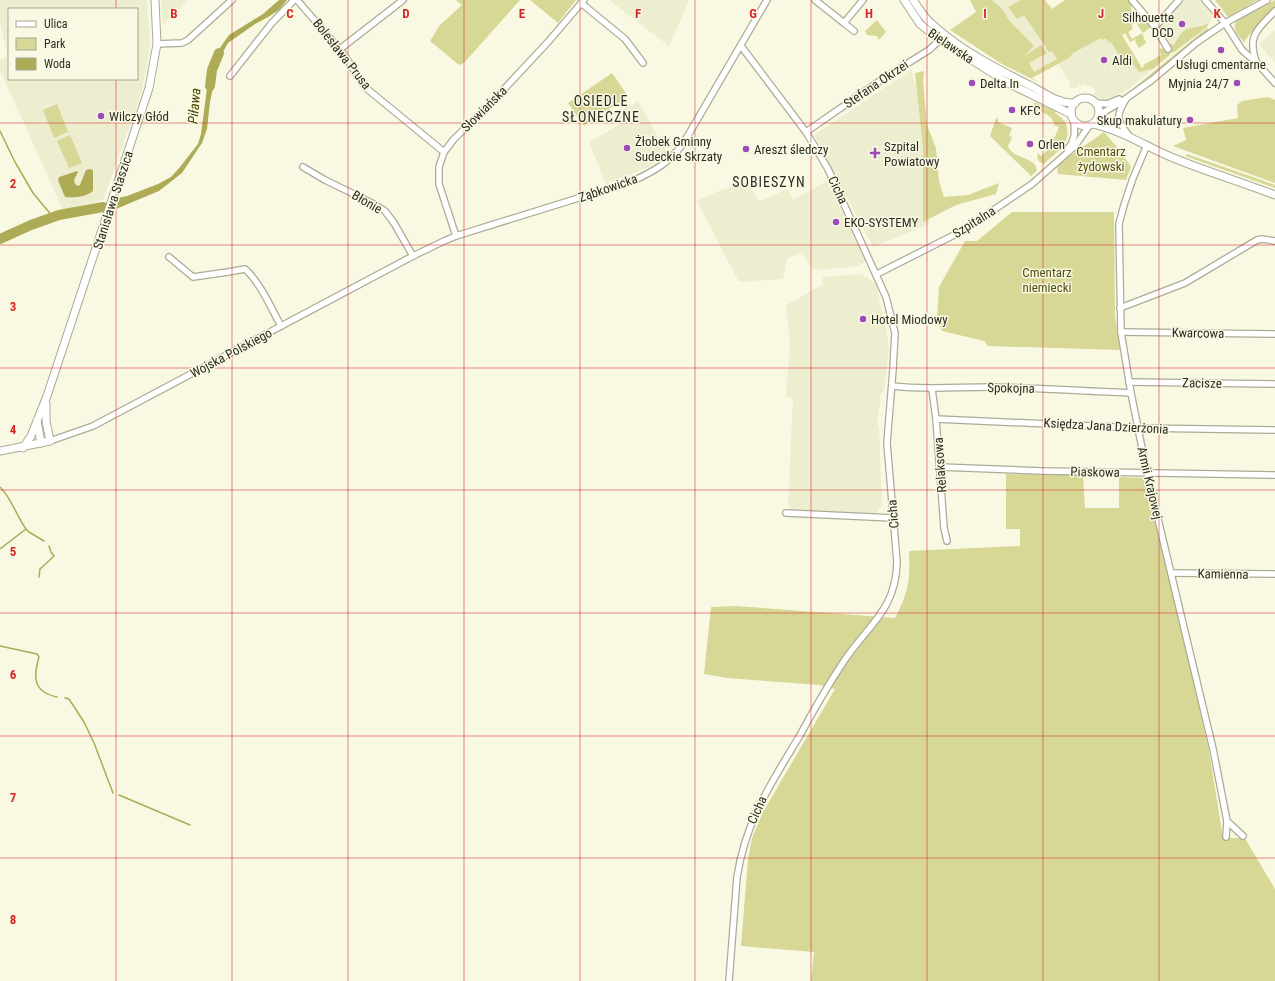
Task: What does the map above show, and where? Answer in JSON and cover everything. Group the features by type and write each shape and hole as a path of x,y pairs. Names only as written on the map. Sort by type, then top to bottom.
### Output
{"main road":[{"name":"Stanisława Staszica","path":"47,396 149,88 157,44 154,0"},
{"name":"Bielawska","path":"904,0 920,24 984,64 1008,83 1071,114"},
{"name":"Bielawska","path":"914,0 930,23 943,38"},
{"name":"Bielawska","path":"984,64 1061,102 1075,103"},
{"path":"1091,125 1099,116 1099,110 1096,103 1085,98 1072,106 1071,114 1074,122 1081,126 1091,125 1105,127 1129,136 1172,157 1275,195"},
{"path":"1099,116 1129,136"},
{"path":"23,448 31,436 47,396"},
{"path":"47,396 46,421 50,441"},
{"path":"37,421 41,444"},
{"name":"Wojska Polskiego","path":"0,451 23,448 50,441"}],"street":[{"path":"157,44 182,43 188,40 232,0"},
{"path":"230,76 271,24 296,0"},
{"name":"Bolesława Prusa","path":"296,0 340,49 366,88 444,152"},
{"path":"340,49 403,0"},
{"name":"Ząbkowicka","path":"456,236 633,180 660,167 673,156 683,144 767,0"},
{"path":"815,0 854,31"},
{"path":"844,23 863,0"},
{"path":"1132,0 1155,27 1168,49"},
{"path":"1155,27 1179,0"},
{"path":"1205,0 1225,23 1242,50 1257,63 1275,84"},
{"path":"1099,116 1152,80 1196,43 1225,23 1267,0"},
{"path":"582,1 625,39 643,63"},
{"name":"Słowiańska","path":"456,236 439,184 439,167 444,152 454,139 492,102 550,40 582,1"},
{"path":"1257,63 1252,47 1255,32 1275,11"},
{"name":"Stefana Okrzei","path":"806,132 881,80 929,50 943,38"},
{"name":"Cicha","path":"729,981 737,877 741,855 750,826 766,791 838,670 853,648 877,620 888,603 897,570 887,443 895,333 886,297 877,274 828,169 806,132 741,46"},
{"path":"1096,103 1107,104 1129,96"},
{"path":"1129,96 1120,109 1118,116 1120,124 1129,136"},
{"name":"Szpitalna","path":"1064,156 1072,145 1075,134 1074,122"},
{"name":"Szpitalna","path":"877,274 964,230 1032,184 1075,146 1091,125"},
{"name":"Armii Krajowej","path":"1147,145 1133,178 1121,213 1119,224 1121,332 1131,393 1147,473 1214,749 1227,821 1226,836"},
{"name":"Błonie","path":"303,167 385,211 394,223 413,256"},
{"name":"Wojska Polskiego","path":"50,441 93,426 413,256 456,236"},
{"path":"1120,308 1185,283 1257,240 1262,239 1275,241"},
{"path":"169,257 193,277 245,268 257,284 281,326"},
{"name":"Kwarcowa","path":"1121,332 1275,334"},
{"name":"Zacisze","path":"1129,382 1275,384"},
{"name":"Spokojna","path":"892,386 932,389 965,387 1025,388 1131,393"},
{"name":"Relaksowa","path":"932,389 936,419 944,528 947,541"},
{"name":"Księdza Jana Dzierżonia","path":"936,419 1138,428 1275,430"},
{"name":"Piaskowa","path":"940,467 1042,471 1275,475"},
{"path":"786,513 893,518"},
{"name":"Kamienna","path":"1171,573 1275,574"},
{"path":"1227,821 1243,836"}],"shaded area":[{"path":"0,0 147,0 150,49 141,94 103,200 63,210 0,70 0,59 8,57 0,21"},
{"path":"161,0 187,0 163,25"},
{"path":"609,0 689,0 669,46"},
{"path":"970,0 1037,0 1073,53 1117,27 1143,71 1153,69 1126,91 1105,100 1094,95 1094,92 1097,93 1092,86 1086,86 1085,84 1081,86 1078,83 1076,85 1079,85 1079,87 1070,88 1070,83 1058,64 1031,78 982,21"},
{"path":"1181,0 1199,0 1213,17 1207,27 1172,53 1157,28"},
{"path":"1275,30 1275,63 1259,44"},
{"name":"Szpital Powiatowy","path":"911,70 916,86 927,167 929,224 873,247 814,135"},
{"name":"Żłobek Gminny Sudeckie Skrzaty","path":"638,101 667,153 651,166 606,184 589,142 619,125 615,114"},
{"path":"827,181 866,262 858,266 820,270 812,269 802,252 787,259 783,279 739,282 697,201 721,190 747,182 759,201 788,189 793,200"},
{"path":"862,274 876,284 887,333 889,350 884,390 881,394 877,425 879,426 882,505 875,515 791,509 788,505 793,398 786,397 790,342 786,305 822,285 823,277"}],"green space":[{"path":"456,0 520,0 464,63 459,65 430,41 440,25 462,5"},
{"path":"530,0 576,0 558,23"},
{"path":"970,0 992,0 1003,10 1008,19 1034,46 1023,57 1041,45 1047,53 1029,63 1034,72 1057,59 1052,51 1049,52 1024,15 1017,19 1008,7 1021,0 1045,0 1052,9 1065,0 1128,0 1132,5 1131,10 1135,14 1140,13 1151,27 1143,33 1136,23 1131,25 1133,29 1128,32 1132,39 1142,33 1146,43 1139,48 1135,41 1136,39 1130,42 1125,33 1122,35 1142,68 1144,67 1143,65 1161,55 1159,49 1164,48 1171,54 1153,69 1139,72 1133,64 1129,65 1123,56 1120,57 1111,42 1109,43 1106,38 1102,40 1101,38 1073,53 1069,58 1032,78 1038,82 1002,64 950,30 976,12"},
{"path":"1215,0 1257,0 1228,17"},
{"path":"1275,0 1275,7 1244,42 1235,30 1236,21"},
{"path":"877,20 886,32 879,40 877,36 867,35 865,31"},
{"path":"1208,24 1207,27 1173,53 1170,52 1166,42 1174,45 1184,31"},
{"path":"1207,28 1210,30 1190,44 1161,69 1130,91"},
{"path":"924,71 923,81 927,125 936,148 939,181 944,197 968,195 999,183 996,194 956,205 923,222 923,147 915,73"},
{"path":"612,73 628,96 584,126 568,103"},
{"path":"1268,97 1275,100 1275,183 1173,146 1186,140 1183,128 1238,118 1237,105 1242,101"},
{"path":"1034,103 1056,111 1055,113 1066,123 1068,134 1061,148 1044,164 1038,160 1038,153 1041,156 1047,151 1044,148 1045,146 1050,148 1059,127 1054,125 1049,116 1043,112 1033,109"},
{"path":"57,104 68,132 54,138 43,110"},
{"path":"996,118 998,119 998,122 1012,128 1009,136 1012,137 1008,146 1014,154 1029,160 1036,166 1037,171 1031,176 990,136"},
{"name":"Cmentarz żydowski","path":"1104,132 1121,152 1131,167 1126,180 1058,174 1057,167 1067,158"},
{"path":"70,135 82,163 69,168 57,141"},
{"path":"1187,154 1275,185 1275,188 1185,156"},
{"name":"Cmentarz niemiecki","path":"1012,212 1114,212 1115,316 1120,350 988,346 984,341 942,331 937,320 939,287 965,241 977,241"},
{"path":"1006,474 1083,475 1085,508 1119,508 1119,477 1144,478 1170,580 1209,751 1223,838 1242,838 1246,840 1275,889 1275,981 811,981 814,952 741,946 748,859 752,838 763,812 835,689 820,685 727,678 704,674 711,607 736,606 895,618 908,585 909,551 1020,546 1020,529 1006,529"}],"water":[{"path":"279,0 287,0 279,10 255,24 228,43 219,59 210,102 207,129 202,143 182,173 159,191 116,209 118,198 158,184 171,177 198,144 201,134 207,88 217,52 229,35 263,14"},
{"path":"86,170 93,170 93,191 80,197 65,197 58,180 59,177 77,171 78,172 74,180 75,184 78,186 80,185"}],"waterway":[{"name":"Piława","path":"210,86 212,70 219,53"},
{"path":"0,131 15,162 33,193 53,217"},
{"name":"Piława","path":"0,239 31,225 59,215 103,207"},
{"path":"0,487 8,497 26,529 0,549"},
{"path":"26,529 44,541"},
{"path":"39,577 40,569 54,556 49,546"},
{"path":"0,646 37,654 39,657 36,671 37,683 43,691 49,695 57,697"},
{"path":"65,698 69,699 84,722 94,743 113,793"},
{"path":"119,795 190,825"}],"place":[{"name":"Silhouette DCD","path":"1182,24"},
{"name":"Usługi cmentarne","path":"1221,50"},
{"name":"Aldi","path":"1104,60"},
{"name":"Delta In","path":"972,83"},
{"name":"Myjnia 24/7","path":"1237,83"},
{"name":"KFC","path":"1012,110"},
{"name":"Wilczy Głód","path":"101,116"},
{"name":"Skup makulatury","path":"1190,120"},
{"name":"Orlen","path":"1030,144"},
{"name":"Żłobek Gminny Sudeckie Skrzaty","path":"627,148"},
{"name":"Areszt śledczy","path":"746,149"},
{"name":"Szpital Powiatowy","path":"875,153"},
{"name":"EKO-SYSTEMY","path":"836,222"},
{"name":"Hotel Miodowy","path":"863,319"}],"district":[{"name":"OSIEDLE SŁONECZNE","path":"601,110"},
{"name":"SOBIESZYN","path":"769,182"}]}
